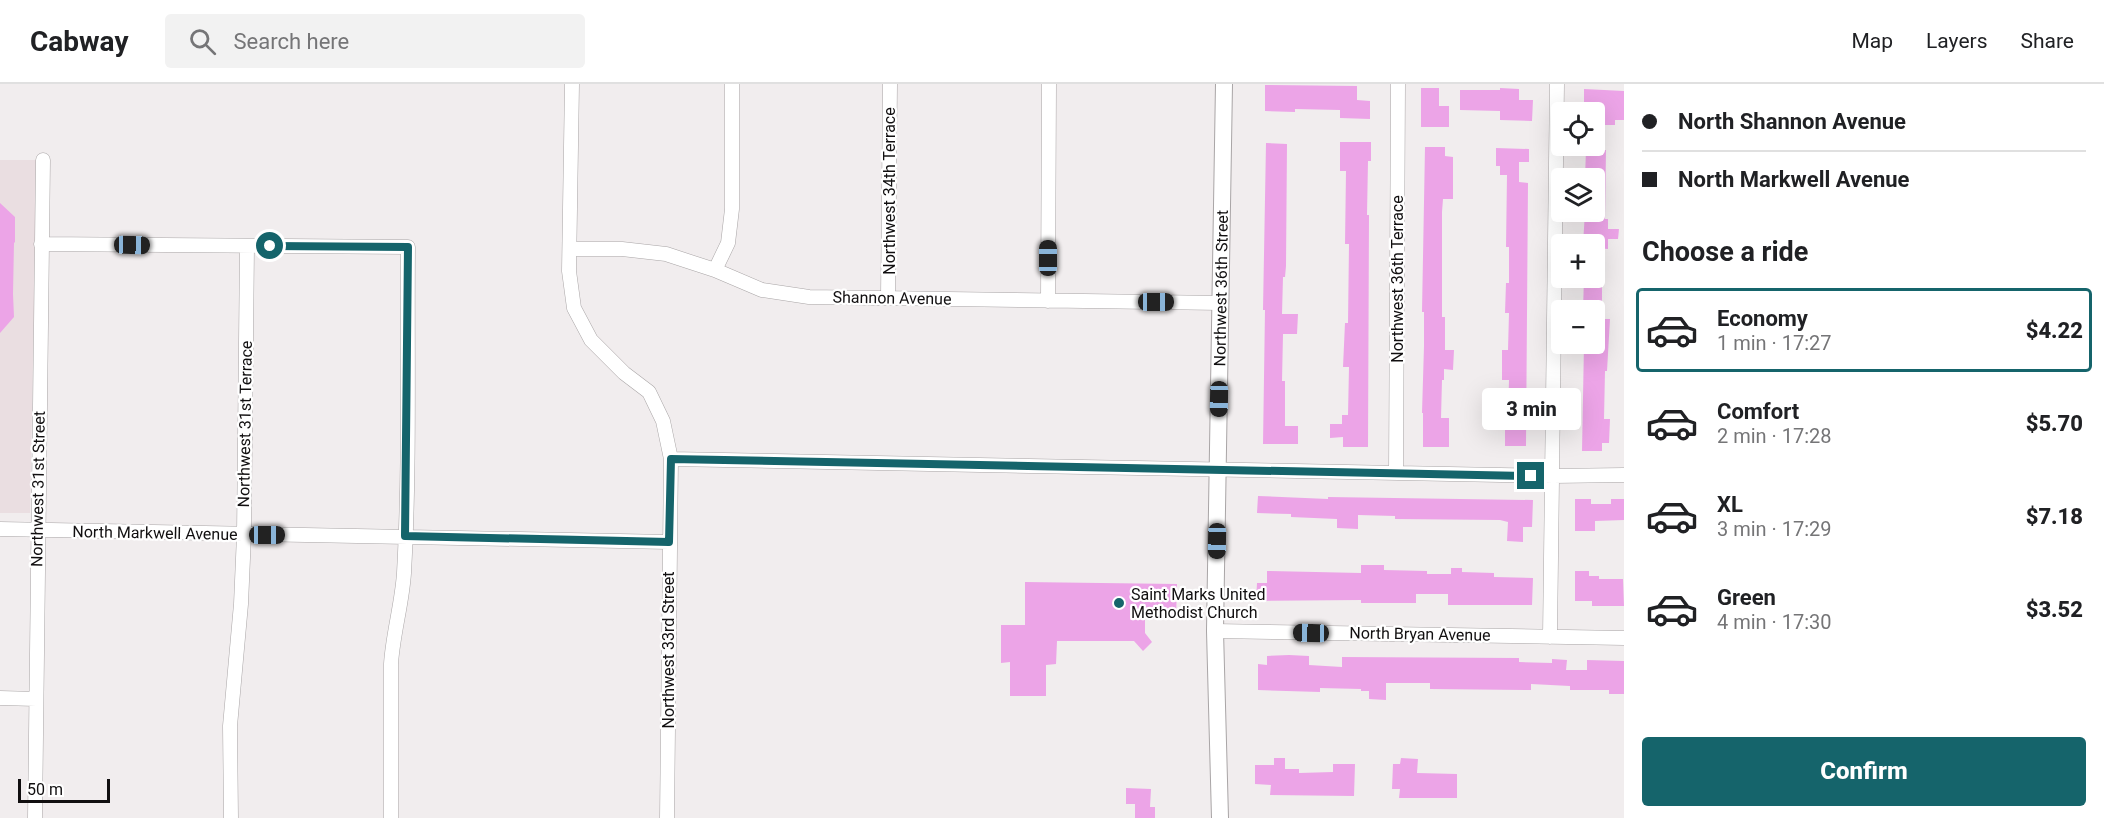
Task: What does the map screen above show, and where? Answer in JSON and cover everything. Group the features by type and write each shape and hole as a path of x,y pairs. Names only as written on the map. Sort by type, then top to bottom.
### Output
{"street":[{"name":"Northwest 33rd Street","path":"572,84 569,271 574,308 591,340 624,373 649,392 663,421 671,459 667,818"},
{"path":"715,270 728,243 732,209 732,84"},
{"name":"Northwest 34th Terrace","path":"888,298 890,84"},
{"path":"1048,301 1049,84"},
{"name":"Northwest 36th Street","path":"1220,818 1215,631 1224,84"},
{"name":"Northwest 36th Terrace","path":"1396,473 1398,84"},
{"path":"1550,637 1557,84"},
{"name":"Northwest 31st Street","path":"35,818 43,160"},
{"path":"41,244 408,247 405,536 401,602 391,664 391,818"},
{"name":"Northwest 31st Terrace","path":"231,818 230,726 241,604 243,535 247,246"},
{"name":"Shannon Avenue","path":"571,249 622,249 666,254 715,270 743,284 781,294 809,297 1221,303"},
{"path":"671,459 1553,476 1624,475"},
{"name":"North Markwell Avenue","path":"0,530 669,542"},
{"name":"North Bryan Avenue","path":"1215,631 1624,638"},
{"path":"0,698 36,699"}],"shaded area":[{"path":"0,160 37,160 30,513 0,513"}],"building":[{"path":"1265,85 1357,86 1357,100 1370,101 1370,119 1340,118 1340,110 1265,111"},
{"path":"1421,88 1439,88 1439,106 1449,106 1449,127 1421,127"},
{"path":"1500,88 1519,89 1519,100 1533,100 1532,121 1500,120 1500,111 1460,110 1460,90 1500,90"},
{"path":"1584,89 1624,91 1624,120 1615,120 1615,125 1605,125 1605,102 1584,102"},
{"path":"1340,142 1371,142 1371,161 1368,161 1367,215 1369,215 1368,447 1343,447 1343,437 1330,438 1330,424 1342,424 1342,415 1348,415 1349,367 1343,367 1345,323 1348,323 1349,244 1345,244 1346,171 1340,171"},
{"path":"1266,143 1287,144 1286,266 1285,277 1283,277 1282,314 1298,314 1297,334 1283,334 1282,381 1285,381 1285,426 1298,426 1298,444 1263,444"},
{"path":"1425,147 1445,147 1445,156 1453,157 1453,199 1443,199 1442,212 1442,317 1445,317 1445,350 1454,350 1453,370 1444,369 1444,380 1442,380 1441,418 1449,418 1449,447 1423,447 1424,312 1422,312"},
{"path":"1496,148 1529,149 1529,162 1519,162 1519,182 1528,183 1526,446 1505,446 1509,380 1502,380 1502,350 1508,350 1509,313 1505,313 1506,283 1509,283 1509,247 1506,247 1507,175 1500,175 1500,166 1496,166"},
{"path":"1606,150 1605,219 1605,168 1585,168 1586,156 1605,156"},
{"path":"0,203 15,217 15,242 14,317 0,333"},
{"path":"1605,219 1608,219 1608,229 1619,229 1618,239 1608,239 1608,249 1605,249 1605,234 1584,234 1584,222 1605,222"},
{"path":"1584,288 1602,288 1602,300 1583,300"},
{"path":"1605,319 1610,319 1607,371 1605,371 1604,419 1610,419 1609,443 1602,443 1602,451 1582,451 1584,354 1605,354"},
{"path":"1258,496 1328,499 1328,497 1533,500 1532,527 1523,527 1523,542 1507,541 1508,522 1500,520 1395,519 1395,516 1358,515 1358,529 1337,528 1337,519 1257,513"},
{"path":"1575,499 1591,499 1591,504 1611,504 1611,499 1624,499 1624,520 1595,521 1595,531 1575,531"},
{"path":"1361,565 1384,565 1384,570 1427,571 1427,574 1451,574 1451,568 1462,568 1462,572 1494,573 1494,577 1533,578 1532,605 1448,605 1448,594 1416,594 1416,603 1361,603 1361,600 1256,601 1257,583 1267,583 1267,571 1361,573"},
{"path":"1575,571 1589,571 1589,576 1599,576 1599,579 1623,579 1624,606 1592,606 1592,601 1575,601"},
{"path":"1025,582 1177,584 1176,619 1145,619 1145,633 1152,642 1143,651 1134,641 1057,641 1056,664 1046,665 1046,696 1010,696 1010,662 1001,663 1001,625 1025,625"},
{"path":"1267,656 1309,656 1309,665 1342,667 1342,657 1519,658 1519,662 1552,663 1552,659 1567,660 1566,670 1587,670 1587,660 1624,661 1624,694 1609,694 1609,690 1570,690 1570,686 1531,684 1531,690 1430,689 1430,683 1386,683 1386,700 1369,699 1369,691 1361,691 1361,689 1320,688 1320,692 1258,690 1258,664 1267,665"},
{"path":"1274,758 1285,758 1285,769 1299,769 1299,773 1333,772 1333,764 1355,764 1354,796 1270,795 1271,785 1255,784 1255,765 1274,765"},
{"path":"1401,758 1418,759 1417,773 1457,774 1457,798 1399,798 1400,789 1392,789 1393,764 1400,764"},
{"path":"1126,788 1151,789 1150,807 1155,807 1155,818 1135,818 1135,804 1126,804"}],"place":[{"name":"Saint Marks United Methodist Church","path":"1119,603"}],"route":[{"path":"270,246 408,247 405,536 669,542 671,459 1531,476"}]}
